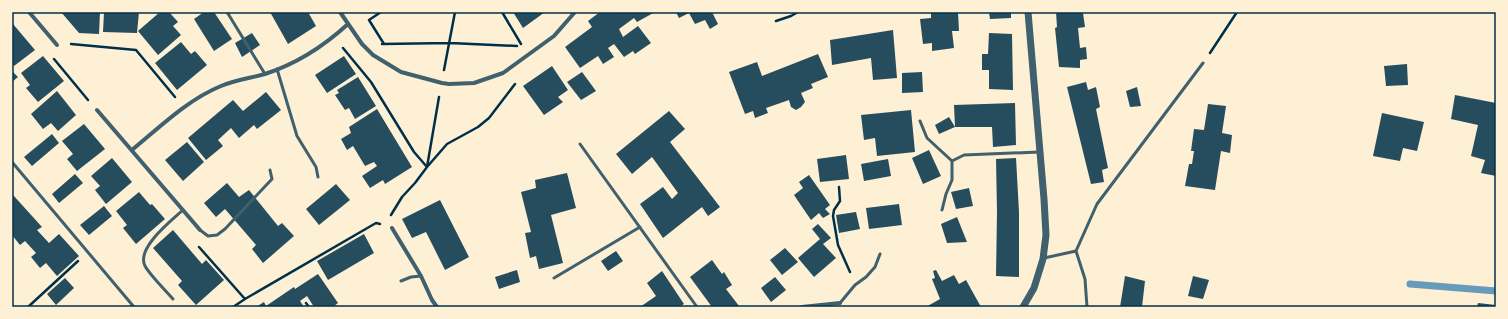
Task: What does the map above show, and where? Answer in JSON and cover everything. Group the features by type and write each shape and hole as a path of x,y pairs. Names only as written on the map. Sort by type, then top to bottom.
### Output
{"street":[{"path":"29,12 57,45"},
{"path":"340,12 362,44 373,55 401,72 442,83 474,83 503,73 554,36 575,12"},
{"path":"1023,307 1034,288 1043,259 1046,235 1028,12"},
{"path":"132,150 184,107 203,95 221,85 265,74 301,59 337,35 348,24"},
{"path":"97,110 200,230"},
{"path":"392,228 422,276 432,300 437,307"},
{"path":"802,307 840,303"}],"lane":[{"path":"227,12 265,74"},
{"path":"1087,307 1085,279 1076,251 1097,204 1203,63"},
{"path":"277,69 297,136 316,167 318,177"},
{"path":"920,121 927,138 952,161 952,180 946,194 942,210"},
{"path":"580,144 697,307"},
{"path":"952,161 964,155 1040,152"},
{"path":"12,162 134,307"},
{"path":"200,230 208,236 218,234 225,229 272,179 270,170"},
{"path":"173,299 145,266 142,258 145,249 151,241 182,210"},
{"path":"554,278 640,227"},
{"path":"1043,259 1076,251"},
{"path":"840,303 855,285 866,277 875,267 880,254"},
{"path":"402,281 412,277 422,276"}],"path":[{"path":"381,12 369,20 384,44"},
{"path":"427,167 455,12"},
{"path":"379,44 450,43 523,46 502,12"},
{"path":"776,21 798,12"},
{"path":"1203,63 1237,12"},
{"path":"65,49 71,44 136,50 177,99"},
{"path":"54,59 57,45"},
{"path":"343,48 371,82 414,152 427,167"},
{"path":"54,59 59,54"},
{"path":"54,59 97,110"},
{"path":"234,307 245,299 376,223 392,228 390,216 402,197 427,167 447,144 489,118 518,80"},
{"path":"839,187 840,201 834,210 833,216 838,245 855,285"},
{"path":"196,244 245,299"},
{"path":"28,307 88,253"},
{"path":"306,303 309,307"}],"building":[{"path":"61,12 100,12 99,34 79,33"},
{"path":"104,12 139,12 137,33 103,32"},
{"path":"160,12 169,12 178,22 173,26 181,35 158,55 138,31"},
{"path":"204,12 214,12 232,39 214,51 194,19"},
{"path":"270,12 308,12 316,26 288,44"},
{"path":"513,12 545,12 523,28"},
{"path":"600,12 606,12 608,14 610,12 655,12 637,22 634,18 619,29 623,37 638,26 651,43 635,54 633,51 624,57 614,44 608,48 614,57 603,64 598,56 580,68 565,47 592,27 588,21"},
{"path":"676,12 712,12 718,24 710,29 705,20 695,24 689,13 679,18"},
{"path":"931,12 958,12 959,31 952,31 954,48 932,51 932,43 923,44 920,19 931,18"},
{"path":"989,12 1011,12 1011,18 990,19"},
{"path":"1056,12 1083,13 1085,27 1078,28 1080,48 1086,47 1087,59 1080,60 1080,68 1059,67 1055,28 1057,27"},
{"path":"13,24 35,50 14,66 12,63"},
{"path":"893,30 897,78 873,80 871,58 832,65 830,40"},
{"path":"252,33 260,45 242,57 235,43"},
{"path":"989,33 1012,34 1013,90 989,89 989,70 982,70 982,54 988,54"},
{"path":"181,42 191,54 195,51 207,65 177,90 155,63"},
{"path":"818,54 828,77 811,84 813,88 801,93 805,102 801,107 796,110 791,107 789,100 766,108 768,113 755,118 753,111 745,114 729,72 757,62 762,76"},
{"path":"43,56 64,81 38,102 26,88 30,85 21,73"},
{"path":"344,56 356,74 327,93 315,75"},
{"path":"1407,64 1408,85 1386,86 1384,66"},
{"path":"552,66 568,90 558,97 563,102 544,115 523,86"},
{"path":"12,71 18,77 12,82"},
{"path":"582,72 596,91 581,100 567,82"},
{"path":"922,72 923,92 902,93 902,73"},
{"path":"358,77 376,106 355,119 349,108 345,110 335,95 339,93 337,90"},
{"path":"1086,82 1088,90 1096,87 1100,107 1096,109 1108,168 1102,170 1104,182 1091,184 1067,87"},
{"path":"1137,87 1141,106 1130,107 1126,91"},
{"path":"57,91 76,115 58,131 51,123 43,129 31,114"},
{"path":"266,92 281,110 257,129 254,125 239,138 231,128 218,140 223,146 206,160 188,138 233,100 243,111"},
{"path":"1455,95 1496,103 1496,176 1481,173 1485,160 1471,156 1478,125 1451,119"},
{"path":"1015,103 1016,145 993,147 992,127 955,127 954,105"},
{"path":"1208,104 1226,106 1222,133 1232,135 1230,153 1221,151 1215,190 1185,186 1189,164 1192,164 1194,151 1191,151 1194,129 1204,130"},
{"path":"377,109 412,167 385,184 383,180 370,188 362,176 377,166 374,162 365,166 353,146 347,150 341,139 351,133 349,127"},
{"path":"911,110 915,152 877,156 875,138 864,140 861,115"},
{"path":"669,111 685,129 670,142 720,207 708,216 702,207 663,238 640,204 663,187 672,199 678,193 652,157 632,174 616,154"},
{"path":"1382,113 1424,122 1417,151 1403,148 1400,161 1373,156"},
{"path":"949,117 955,127 939,134 935,125"},
{"path":"84,124 105,149 77,171 67,159 73,154 62,141"},
{"path":"52,134 59,143 32,166 24,157"},
{"path":"187,142 204,162 183,181 165,160"},
{"path":"929,150 941,176 923,184 912,158"},
{"path":"846,155 849,179 820,182 817,159"},
{"path":"112,158 132,182 106,204 95,190 100,186 91,176"},
{"path":"1016,158 1019,212 1019,277 996,276 996,159"},
{"path":"888,159 891,176 864,181 861,164"},
{"path":"567,173 576,208 551,215 563,263 539,269 536,256 530,258 525,233 531,232 521,192 536,188 535,180"},
{"path":"75,174 83,183 59,203 52,194"},
{"path":"809,175 830,205 825,209 830,214 823,218 819,213 811,220 794,195 803,188 799,182"},
{"path":"227,183 239,197 249,190 278,226 282,223 294,236 263,263 252,249 256,245 225,209 216,217 204,203"},
{"path":"336,184 350,200 319,225 306,209"},
{"path":"969,188 973,206 956,209 951,192"},
{"path":"139,192 165,219 136,244 123,228 127,225 116,211"},
{"path":"13,195 42,227 37,230 49,243 59,234 79,256 57,276 46,263 40,268 31,257 36,253 25,241 20,245 12,235"},
{"path":"440,200 469,257 445,270 426,232 412,238 402,219"},
{"path":"899,204 902,225 869,229 866,208"},
{"path":"104,206 112,216 89,235 80,225"},
{"path":"856,212 860,229 839,233 836,215"},
{"path":"957,217 967,242 947,243 941,224"},
{"path":"818,224 831,238 823,244 836,258 814,277 798,258 820,239 812,229"},
{"path":"173,230 202,264 206,260 224,280 196,305 178,285 182,281 153,248"},
{"path":"364,234 374,253 328,280 317,261"},
{"path":"785,248 798,262 782,275 770,260"},
{"path":"616,251 623,261 608,271 601,261"},
{"path":"712,260 722,274 724,272 732,285 726,289 739,306 738,307 712,307 690,277"},
{"path":"517,270 520,282 499,289 495,277"},
{"path":"936,270 942,281 954,275 959,284 966,280 981,307 926,307 940,299 932,279 935,278 933,271"},
{"path":"662,271 684,304 679,307 640,307 656,296 647,283"},
{"path":"318,274 338,303 333,307 314,307 307,296 300,301 304,307 256,307 264,302 266,306 294,287 295,289"},
{"path":"1125,276 1145,281 1142,307 1120,307"},
{"path":"1193,276 1209,280 1203,299 1188,296"},
{"path":"775,277 786,290 771,302 761,288"},
{"path":"65,278 74,288 56,305 47,294"},
{"path":"1478,303 1496,305 1496,307 1477,307"}],"waterway":[{"path":"1410,284 1496,291"}]}
